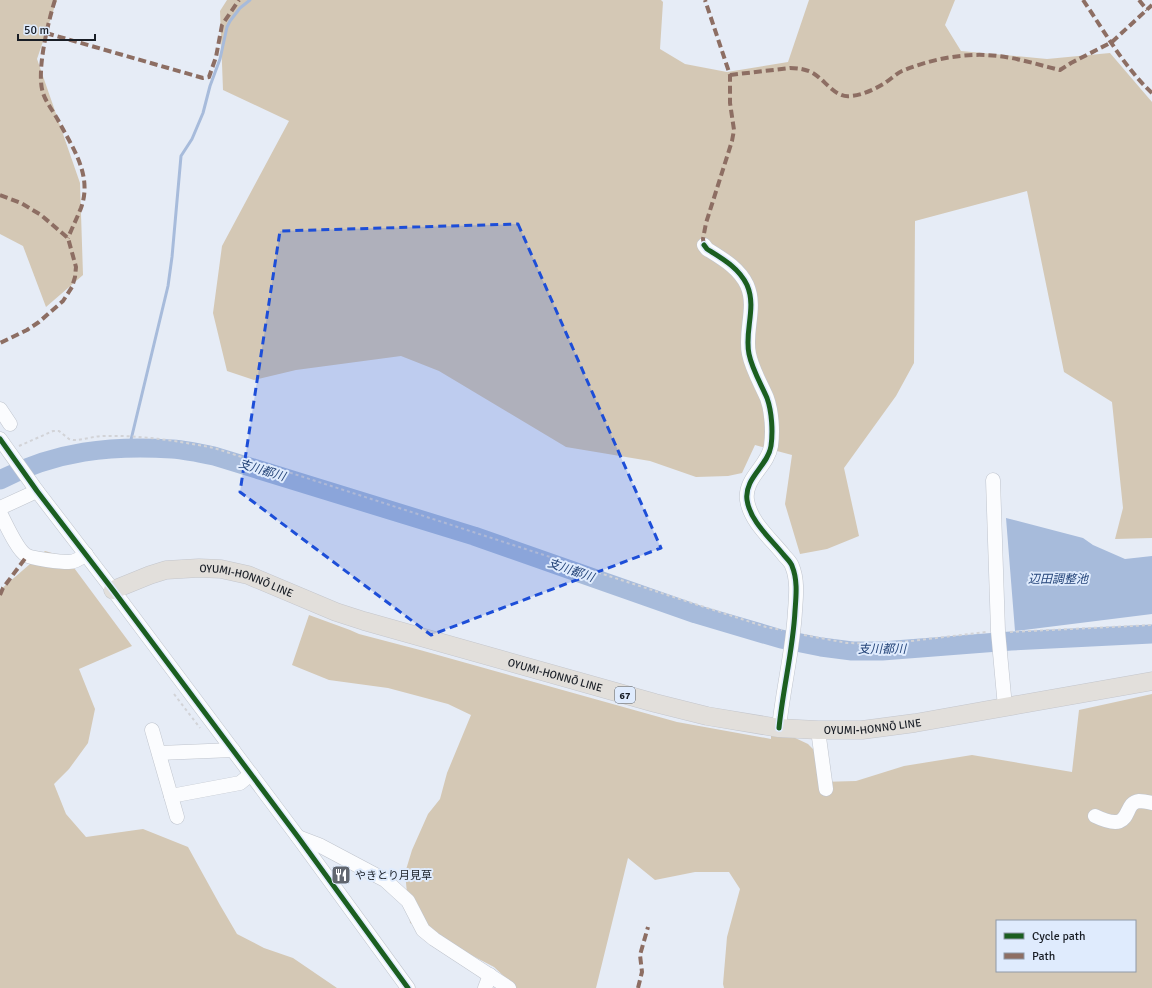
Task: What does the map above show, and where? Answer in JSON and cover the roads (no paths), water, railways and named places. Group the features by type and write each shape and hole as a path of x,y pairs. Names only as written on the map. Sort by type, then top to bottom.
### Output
{"main road":[{"name":"OYUMI-HONNŌ LINE","path":"113,590 150,574 166,570 198,568 221,569 248,575 336,612 371,623 655,703 739,722 779,728 862,730 915,723 1152,680"}],"street":[{"path":"704,245 707,249 737,270 747,285 751,298 748,353 768,400 772,437 770,453 762,466 753,476 748,487 747,498 749,508 756,521 792,564 796,575 793,639 782,701 779,728"},
{"path":"0,439 15,449 37,491 251,774 408,988"},
{"path":"993,480 998,631 1005,707"},
{"path":"0,508 37,491"},
{"path":"0,512 19,549 25,555 33,558 70,562 80,559 86,554"},
{"path":"152,730 177,817"},
{"path":"818,730 826,789"},
{"path":"159,754 233,750"},
{"path":"171,796 240,783 251,774"},
{"path":"1095,816 1106,821 1120,821 1125,818 1132,804 1138,801 1152,803"},
{"path":"298,837 320,845 384,880 408,901 423,930 434,939 509,988"},
{"path":"485,988 490,975"}],"water":[{"name":"辺田調整池","path":"1006,518 1083,538 1093,545 1125,559 1152,556 1152,614 1015,631"}],"waterway":[{"path":"129,448 168,286 181,156 192,139 203,113 210,86 220,59 227,27 240,8 250,0"},
{"name":"支川都川","path":"0,480 42,462 63,456 105,449 177,449 214,456 474,536 696,614 781,639 821,647 852,651 882,651 1011,641 1152,634"}],"place":[{"name":"やきとり月見草","path":"341,875"}]}
